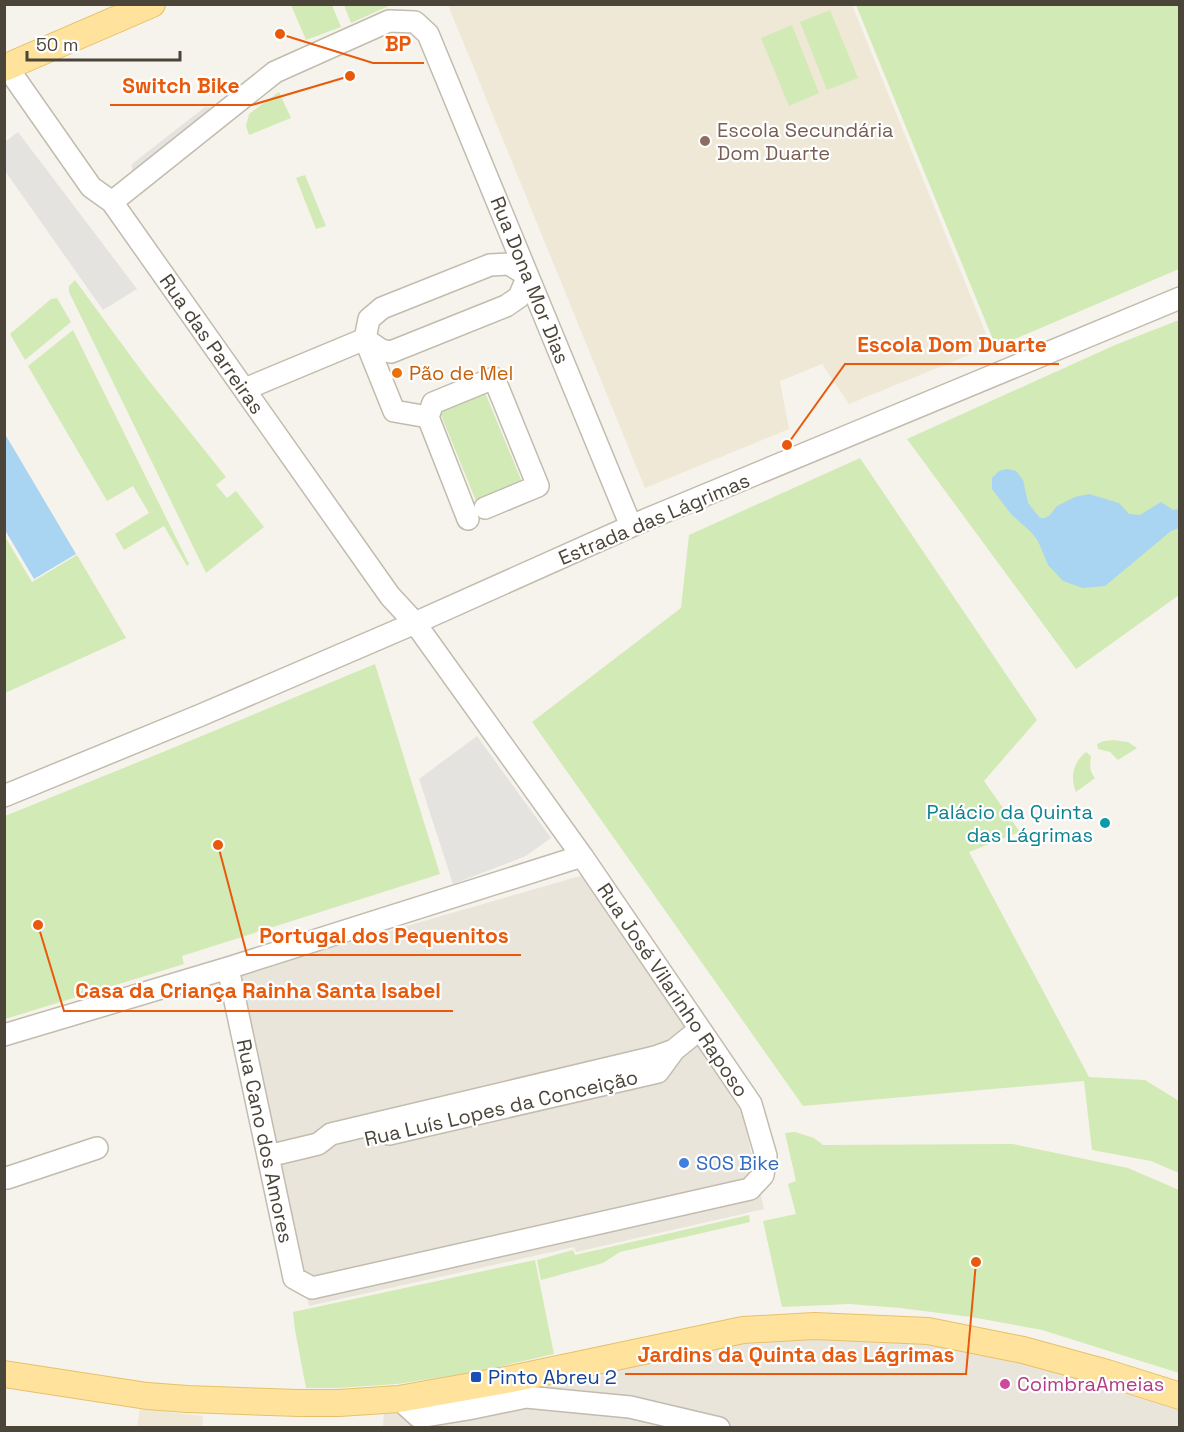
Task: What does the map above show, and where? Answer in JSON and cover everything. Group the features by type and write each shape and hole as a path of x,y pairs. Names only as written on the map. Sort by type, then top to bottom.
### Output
{"main road":[{"path":"5,68 152,4"},
{"path":"4,1374 147,1396 187,1399 289,1403 399,1400 743,1330 814,1326 928,1331 981,1341 1023,1350 1179,1395"}],"street":[{"name":"Rua Dona Mor Dias","path":"112,202 275,72 389,21 415,22 428,34 631,526"},
{"name":"Rua das Parreiras","path":"5,68 91,187 112,202 390,596 415,623"},
{"path":"365,339 381,350 391,352 506,306 519,297 528,276 509,264 490,265 381,308 369,319 365,339 394,411 428,417"},
{"name":"Estrada das Lágrimas","path":"4,796 415,623 631,526 1179,298"},
{"path":"245,389 365,339"},
{"path":"494,378 538,486 476,513 428,417 433,403 494,378"},
{"name":"Rua José Vilarinho Raposo","path":"294,1278 312,1288 750,1189 763,1175 766,1156 751,1104 582,856 415,623"},
{"path":"4,1035 228,968 582,856"},
{"name":"Rua Cano dos Amores","path":"228,968 294,1278"},
{"name":"Rua Luís Lopes da Conceição","path":"268,1156 318,1144 331,1134 655,1057 674,1050 700,1029"},
{"path":"4,1178 97,1148"},
{"path":"399,1400 419,1417 526,1398 630,1407 719,1428"}],"shaded area":[{"name":"Escola Secundária Dom Duarte","path":"448,5 852,5 991,346 849,404 822,364 780,381 789,429 645,488"},
{"path":"205,107 214,108 132,172 132,164"},
{"path":"18,132 137,289 103,310 5,171 5,142"},
{"path":"477,736 551,838 526,856 453,884 419,779"},
{"path":"587,874 740,1103 764,1209 576,1252 574,1247 309,1306 240,974"},
{"path":"814,1332 926,1340 1021,1357 1180,1404 1179,1428 383,1428 384,1410 744,1339"},
{"path":"140,1409 203,1416 202,1427 137,1427"}],"green space":[{"path":"291,5 332,5 341,27 306,40"},
{"path":"344,5 391,5 351,23"},
{"path":"856,5 1179,5 1179,269 996,347"},
{"path":"830,10 858,78 827,90 800,22"},
{"path":"792,25 819,93 789,106 761,38"},
{"path":"279,92 291,118 249,135 246,126 249,114"},
{"path":"305,175 326,226 316,229 296,178"},
{"path":"75,280 146,377 226,477 216,485 227,498 236,491 264,527 206,573 69,292 69,286"},
{"path":"57,298 71,322 25,360 10,334 51,299"},
{"path":"1179,320 1179,595 1076,669 907,439 1115,345"},
{"path":"73,330 189,564 187,566 164,526 124,550 115,534 149,513 133,486 107,501 28,366"},
{"path":"484,390 522,482 476,501 439,410"},
{"path":"860,458 1037,720 984,781 1020,832 969,852 1089,1077 1145,1080 1179,1101 1179,1173 1151,1161 1092,1150 1084,1081 803,1106 532,722 681,608 689,535"},
{"path":"4,535 32,582 77,555 126,638 5,693"},
{"path":"375,664 440,874 182,956 184,964 5,1019 5,816"},
{"path":"1113,740 1128,742 1137,748 1118,760 1110,752 1098,749 1097,744"},
{"path":"1086,752 1091,756 1090,765 1095,778 1076,792 1073,781 1074,770 1078,760"},
{"path":"795,1132 814,1138 823,1145 1013,1144 1128,1168 1179,1190 1179,1373 1042,1330 971,1317 849,1304 782,1307 763,1221 796,1214 788,1184 796,1181 785,1133"},
{"path":"749,1215 750,1222 620,1252 603,1263 541,1280 537,1260 573,1250 575,1255"},
{"path":"535,1260 554,1354 476,1372 397,1384 306,1388 293,1312"}],"water":[{"path":"5,434 76,554 34,579 5,530"},
{"path":"1007,469 1016,471 1023,480 1028,503 1040,518 1050,515 1057,506 1075,497 1089,494 1119,503 1129,514 1140,515 1161,502 1173,510 1179,509 1179,528 1171,531 1105,586 1083,588 1063,581 1048,565 1038,541 1011,514 992,489 992,478 999,471"}],"place":[{"name":"BP","path":"280,34"},
{"name":"Switch Bike","path":"350,76"},
{"name":"Escola Secundária Dom Duarte","path":"705,141"},
{"name":"Pão de Mel","path":"397,373"},
{"name":"Escola Dom Duarte","path":"787,445"},
{"name":"Palácio da Quinta das Lágrimas","path":"1105,823"},
{"name":"Portugal dos Pequenitos","path":"218,845"},
{"name":"Casa da Criança Rainha Santa Isabel","path":"38,925"},
{"name":"SOS Bike","path":"684,1163"},
{"name":"Jardins da Quinta das Lágrimas","path":"976,1262"},
{"name":"Pinto Abreu 2","path":"476,1377"},
{"name":"CoimbraAmeias","path":"1005,1384"}]}
